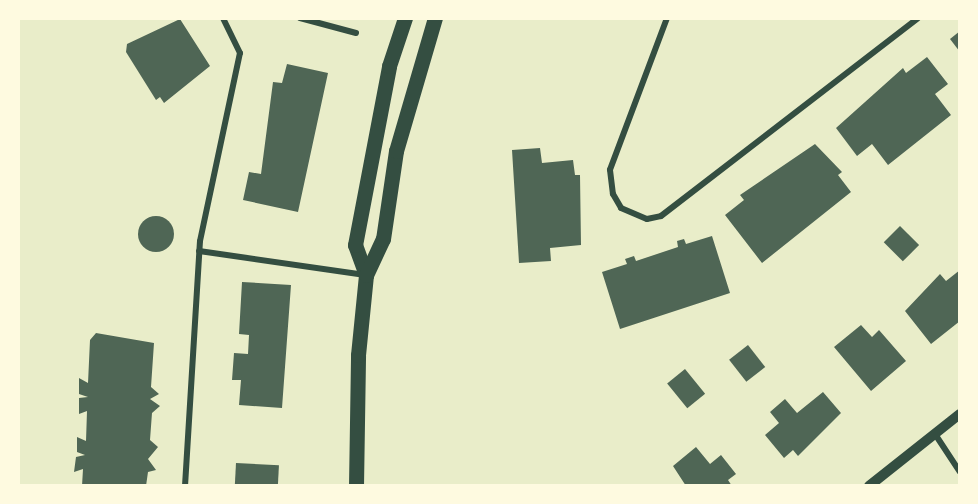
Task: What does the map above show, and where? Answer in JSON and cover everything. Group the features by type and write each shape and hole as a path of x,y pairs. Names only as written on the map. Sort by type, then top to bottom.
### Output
{"main road":[{"path":"366,275 355,245 387,78 405,18"},
{"path":"356,486 357,355 366,275 383,239 396,151 435,18"}],"street":[{"path":"185,486 200,251 240,53 224,18"},
{"path":"300,18 356,33"},
{"path":"667,18 610,170 613,194 621,208 647,219 661,216 918,18"},
{"path":"200,251 366,275"},
{"path":"869,486 960,414"},
{"path":"935,434 960,472"}],"building":[{"path":"180,19 210,66 164,103 160,97 156,100 126,52 127,44"},
{"path":"960,31 960,52 950,39"},
{"path":"927,57 948,84 935,94 951,115 888,165 872,144 857,156 836,128 903,68 906,73"},
{"path":"287,64 328,73 298,212 243,200 249,172 261,174 273,82 282,83"},
{"path":"815,144 842,172 838,175 851,192 762,263 725,215 744,200 740,195"},
{"path":"540,148 542,163 573,160 575,175 580,175 581,245 550,248 551,261 519,263 512,150"},
{"path":"156,216 169,221 174,234 169,247 156,252 143,247 138,234 143,221"},
{"path":"900,226 919,245 903,261 884,242"},
{"path":"712,236 730,293 620,329 602,272 627,264 625,259 634,256 636,261 678,247 677,241 684,239 686,244"},
{"path":"960,270 960,321 931,344 905,311 940,274 946,281"},
{"path":"242,282 291,285 282,408 239,405 241,380 232,380 234,353 248,354 249,335 239,334"},
{"path":"861,325 872,337 879,330 906,361 871,391 834,347"},
{"path":"96,333 154,343 151,387 159,394 150,399 160,406 152,413 150,440 158,447 148,459 156,470 148,472 146,486 82,486 83,469 74,472 76,457 85,455 77,452 77,437 86,441 87,411 79,414 79,398 88,397 79,394 79,378 88,383 90,340"},
{"path":"748,345 765,367 746,382 729,360"},
{"path":"685,369 705,394 687,408 667,383"},
{"path":"823,392 841,413 798,456 793,450 784,458 765,435 779,423 770,412 785,399 797,413"},
{"path":"696,447 710,464 721,455 736,474 728,480 732,486 686,486 673,466"},
{"path":"236,463 279,465 278,486 235,486"}]}
